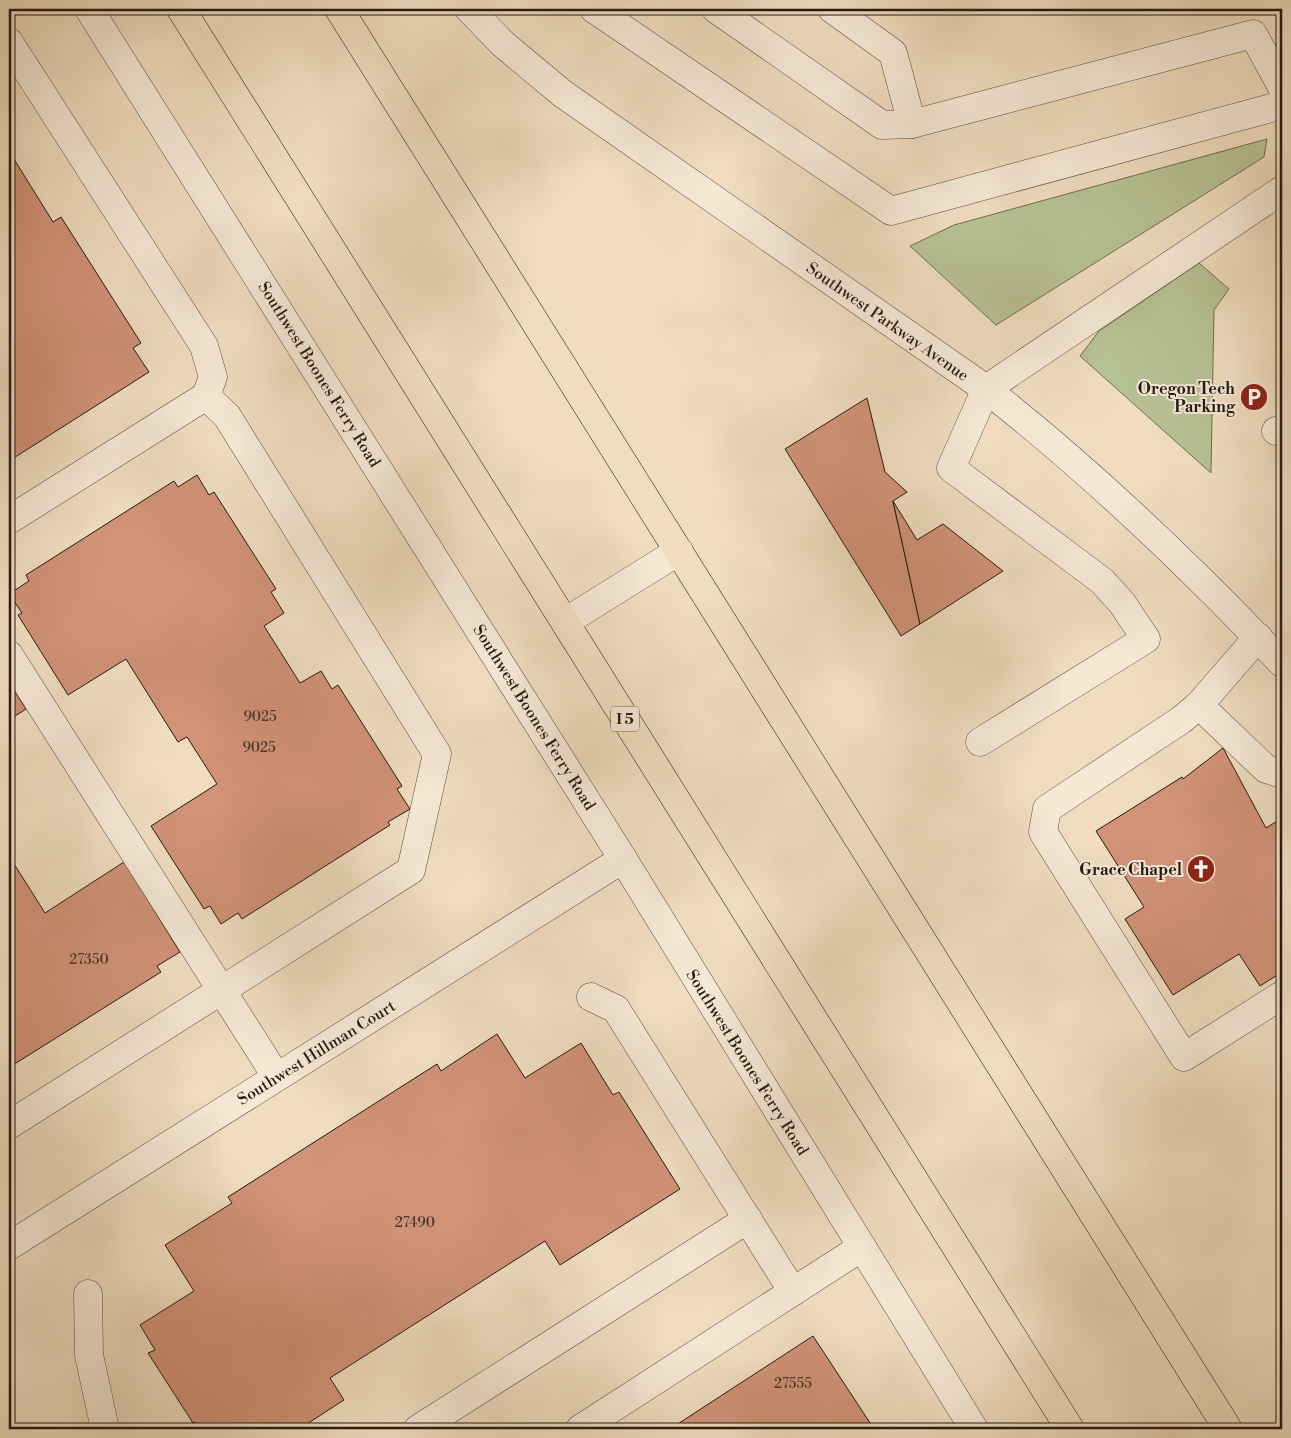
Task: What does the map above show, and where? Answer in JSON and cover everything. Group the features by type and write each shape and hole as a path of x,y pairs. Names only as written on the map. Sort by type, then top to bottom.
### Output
{"highway":[{"name":"I 5","path":"181,9 1070,1429"},
{"path":"340,9 1228,1429"}],"street":[{"name":"Southwest Boones Ferry Road","path":"89,9 623,859 974,1429"},
{"path":"594,9 890,211 1282,104"},
{"path":"716,9 882,125 912,124 1253,34 1282,87"},
{"path":"832,9 893,52 912,124"},
{"name":"Southwest Parkway Avenue","path":"479,12 503,44 563,94 986,390 1050,440 1140,520 1282,663"},
{"path":"9,42 204,346 213,377 206,396 9,520"},
{"path":"980,742 1146,639 1122,603 1102,581 951,468 986,390 1282,190"},
{"path":"9,1125 411,870 437,754 228,416 206,396"},
{"path":"565,622 679,551"},
{"path":"1258,637 1199,705 1181,720 1047,809 1043,832 1184,1057 1282,995"},
{"path":"9,655 276,1076"},
{"path":"1199,705 1266,770 1282,774"},
{"name":"Southwest Hillman Court","path":"9,1246 623,859"},
{"path":"591,997 616,1009 793,1292"},
{"path":"418,1429 748,1219"},
{"path":"596,1425 862,1247"},
{"path":"88,1294 89,1355 105,1429"}],"green space":[{"path":"1267,139 1264,157 996,325 910,246 954,225"},
{"path":"1199,263 1229,289 1214,310 1211,473 1080,356 1099,331"}],"building":[{"path":"9,151 53,222 61,217 141,343 133,348 149,372 9,461"},
{"path":"867,398 885,472 907,492 893,501 920,624 901,636 785,449"},
{"path":"197,475 209,495 214,492 276,589 271,592 284,613 264,626 300,683 321,671 332,689 338,685 402,786 397,789 410,809 388,822 390,825 242,919 238,913 221,924 210,906 204,909 151,826 217,784 187,737 178,742 126,659 68,695 18,615 22,613 9,594 29,581 26,575 174,481 178,487"},
{"path":"893,501 917,540 943,524 1003,571 920,624"},
{"path":"9,682 26,709 9,720"},
{"name":"Grace Chapel","path":"1223,748 1266,828 1282,818 1282,972 1260,986 1239,954 1173,995 1125,919 1144,907 1096,831 1182,777 1183,779"},
{"path":"9,856 45,913 124,862 180,952 157,966 161,972 13,1065 9,1058"},
{"path":"497,1034 525,1078 581,1043 613,1095 619,1092 680,1189 560,1265 545,1241 330,1378 344,1400 299,1429 199,1429 193,1423 148,1353 155,1350 140,1325 194,1291 165,1245 232,1203 228,1197 437,1064 441,1071"},
{"path":"813,1336 874,1429 670,1429"}],"place":[{"name":"Oregon Tech Parking","path":"1254,397"},
{"name":"Grace Chapel","path":"1201,869"}]}
